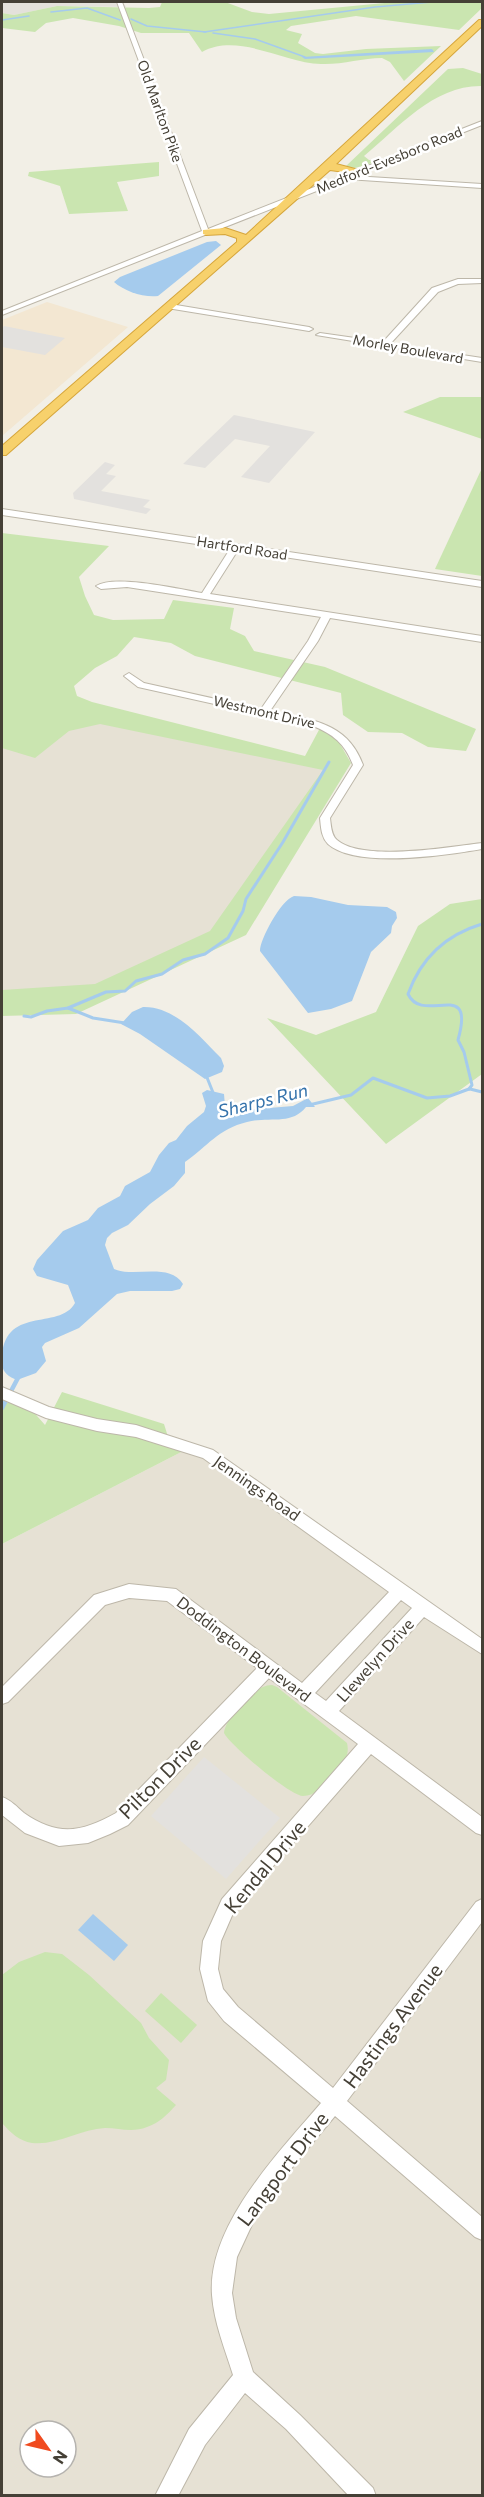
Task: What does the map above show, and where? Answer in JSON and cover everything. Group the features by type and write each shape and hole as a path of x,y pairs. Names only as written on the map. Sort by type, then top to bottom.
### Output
{"highway":[{"path":"2,452 295,197 483,22"},
{"path":"331,164 337,170 356,172"},
{"path":"206,232 233,232 242,237 242,243"}],"street":[{"name":"Old Marlton Pike","path":"119,2 206,232"},
{"name":"Medford-Evesboro Road","path":"206,232 483,123"},
{"path":"343,177 483,186"},
{"path":"183,242 195,231 200,220 225,225"},
{"path":"2,313 206,232"},
{"path":"385,345 443,284 453,281 483,281"},
{"name":"Morley Boulevard","path":"170,306 385,345 483,360"},
{"name":"Hartford Road","path":"2,512 483,584"},
{"path":"204,596 236,547"},
{"path":"102,586 127,584 483,639"},
{"path":"265,711 313,641 327,614"},
{"name":"Westmont Drive","path":"129,676 141,686 265,711 332,729 343,737 355,754 358,765 325,818 329,838 334,843 356,851 395,854 444,852 483,846"},
{"name":"Jennings Road","path":"2,1393 46,1412 97,1425 135,1431 208,1454 400,1591 483,1647"},
{"name":"Doddington Boulevard","path":"2,1696 100,1600 129,1591 170,1594 483,1827"},
{"name":"Llewelyn Drive","path":"303,1694 400,1591"},
{"name":"Llewelyn Drive","path":"327,1712 423,1607"},
{"name":"Pilton Drive","path":"2,1805 24,1825 49,1836 74,1839 101,1832 122,1819 268,1668"},
{"name":"Kendal Drive","path":"334,2102 231,2014 215,1994 209,1969 212,1941 228,1905 370,1743"},
{"name":"Hastings Avenue","path":"483,1908 334,2102 483,2230"},
{"name":"Langport Drive","path":"244,2378 223,2305 222,2281 230,2243 247,2212 334,2102"},
{"path":"166,2496 197,2437 244,2378 293,2422 365,2496"}],"shaded area":[{"path":"2,2 123,2 126,7 57,6 14,15 2,13"},
{"path":"47,302 128,327 2,436 2,320"},
{"path":"4,326 65,338 45,355 2,347"},
{"path":"234,415 315,432 269,483 241,477 270,446 235,439 205,468 183,464"},
{"path":"105,462 115,465 106,474 116,476 101,491 150,500 143,507 151,509 146,514 74,499 73,493"},
{"path":"115,714 337,768 222,938 71,1001 2,999 2,730"},
{"path":"191,1447 482,1647 482,2495 2,2496 2,1544"},
{"path":"204,1757 280,1818 226,1879 151,1816"}],"green space":[{"path":"162,2 225,2 252,12 269,14 395,2 482,2 482,8 459,30 356,16 291,26 286,30 302,34 298,43 315,53 323,54 366,49 441,46 404,81 390,62 382,58 321,64 231,45 202,52 189,33 141,33 119,26 73,18 46,23 35,32 2,28 2,13 14,15 57,6 149,8 160,7"},
{"path":"463,68 482,74 482,86 448,92 433,100 404,121 364,156 369,160 383,160 355,168 345,167 448,69"},
{"path":"159,162 159,176 117,182 128,211 69,214 60,186 28,176 29,172"},
{"path":"440,397 482,397 482,439 403,412"},
{"path":"482,468 482,576 435,569"},
{"path":"2,533 109,546 79,577 94,615 113,620 164,619 173,600 234,608 230,629 245,636 254,651 325,667 476,729 466,751 428,747 402,733 368,732 343,715 341,693 195,656 171,643 134,637 117,656 95,668 74,686 77,696 92,702 305,756 320,728 336,737 351,763 246,935 76,1014 2,1016 2,990 95,984 210,931 323,770 100,724 69,731 35,758 2,748"},
{"path":"482,899 482,1074 386,1144 267,1018 316,1035 376,1012 418,926 450,904"},
{"path":"62,1392 164,1424 169,1440 191,1447 2,1544 2,1404 23,1400 45,1425"},
{"path":"272,1685 347,1743 348,1752 344,1762 322,1787 308,1795 296,1794 286,1788 237,1748 224,1733 230,1719 242,1703 258,1690"},
{"path":"45,1952 62,1954 89,1975 141,2023 149,2038 169,2060 166,2080 156,2088 176,2105 159,2121 142,2129 96,2129 41,2143 32,2143 19,2138 2,2123 2,1975 19,1962"},
{"path":"161,1993 197,2025 181,2043 145,2011"}],"water":[{"path":"216,241 221,245 158,296 134,293 114,282 120,277 207,242"},
{"path":"294,896 311,897 348,905 387,907 396,912 397,918 391,933 371,952 352,1001 331,1009 308,1013 260,951 263,938 272,920 283,905"},
{"path":"143,1007 166,1012 196,1032 221,1058 224,1066 222,1072 205,1079 140,1034 121,1024 132,1012"},
{"path":"207,1090 224,1094 225,1106 232,1111 293,1106 308,1098 315,1107 306,1107 294,1117 287,1119 255,1120 228,1129 185,1162 185,1173 174,1186 128,1225 107,1238 105,1245 114,1269 169,1274 177,1277 183,1284 180,1289 130,1291 117,1294 79,1328 45,1343 42,1347 46,1361 36,1373 17,1380 9,1376 2,1364 4,1345 10,1333 20,1326 57,1316 67,1311 75,1303 68,1285 37,1276 33,1269 37,1260 63,1231 88,1220 98,1208 120,1196 125,1186 150,1172 169,1143 176,1140 187,1126 204,1112 206,1106 202,1093"},
{"path":"93,1914 128,1945 114,1961 78,1930"}],"waterway":[{"path":"205,32 375,7 432,2"},
{"path":"51,12 87,8 120,20"},
{"path":"2,20 29,16"},
{"path":"131,19 147,26 205,32"},
{"path":"213,33 255,39 305,57"},
{"path":"305,57 432,51"},
{"path":"68,1008 106,992 125,991 136,981 162,974 183,960 205,954 228,938 243,911 246,899 283,842 329,762"},
{"name":"Sharps Run","path":"309,1105 351,1095 373,1078 427,1098 450,1096 469,1089 472,1085 464,1052 458,1040 462,1021 460,1010 454,1006 425,1006 415,1003 408,994 420,969 436,950 446,941 482,924"},
{"path":"24,1016 31,1017 47,1011 68,1008"},
{"path":"68,1008 93,1018 125,1023"},
{"path":"206,1075 214,1095"},
{"path":"470,1089 482,1092"},
{"name":"Sharps Run","path":"2,1408 19,1376"}]}
